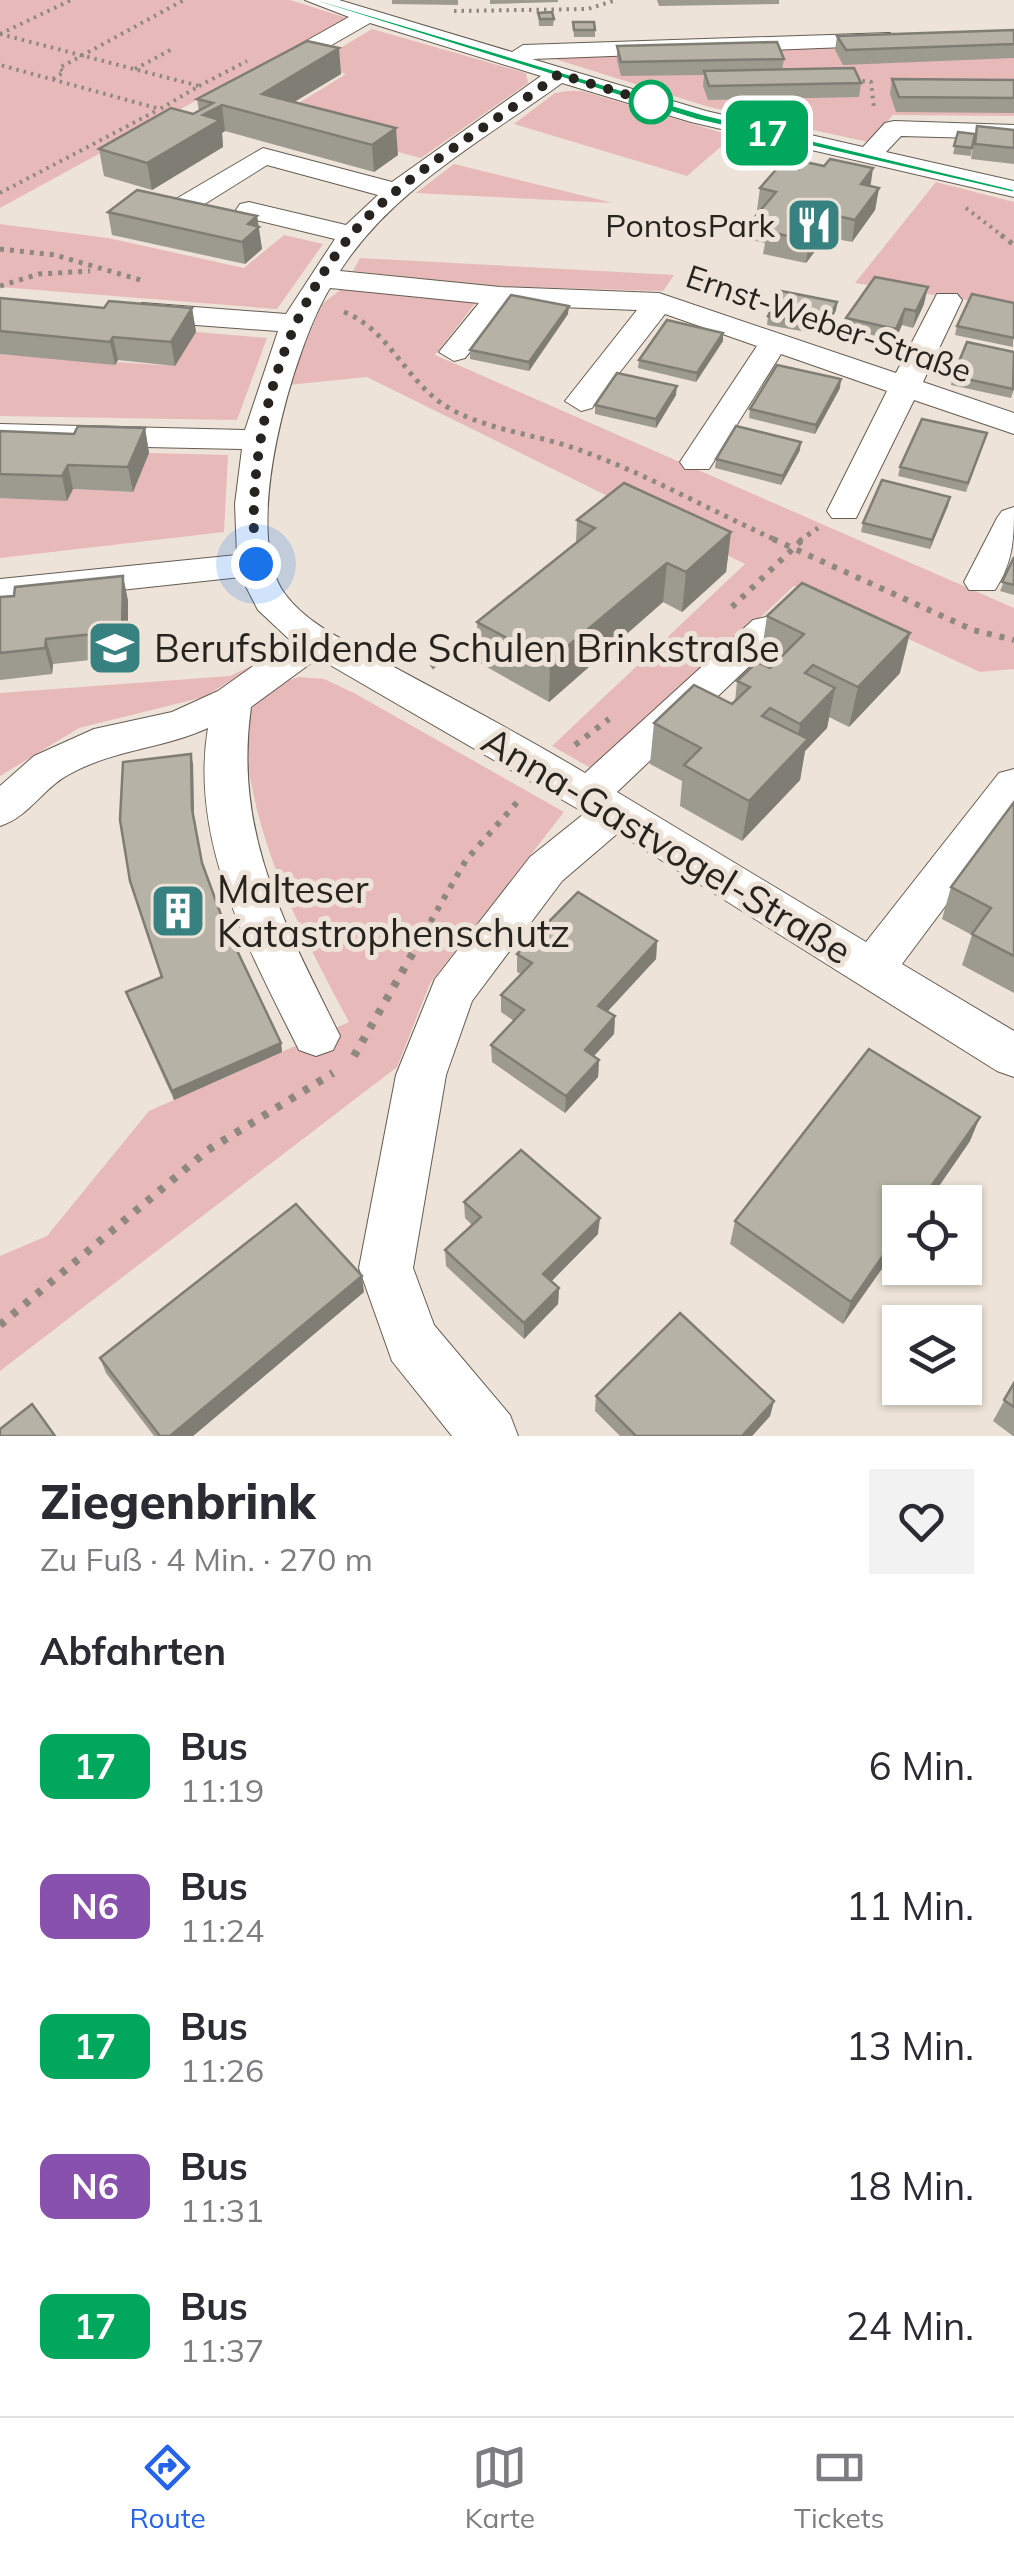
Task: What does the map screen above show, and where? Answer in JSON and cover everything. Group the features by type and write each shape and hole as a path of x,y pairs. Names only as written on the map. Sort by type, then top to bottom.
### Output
{"street":[{"path":"316,0 700,117 1014,189"},
{"path":"245,84 365,16"},
{"path":"492,52 921,39"},
{"name":"Anna-Gastvogel-Straße","path":"559,74 398,192 352,234 320,278 297,324 257,440 250,507 256,564 264,592 285,618 316,640 602,803 1014,1056"},
{"path":"866,157 894,128 1014,132"},
{"path":"178,208 263,156 398,192"},
{"path":"249,210 352,234"},
{"name":"Ernst-Weber-Straße","path":"320,278 500,296 659,302 776,339 1014,424"},
{"path":"454,352 500,296"},
{"path":"844,511 947,300"},
{"path":"581,401 659,302"},
{"path":"119,310 297,324"},
{"path":"698,462 776,339"},
{"path":"0,434 257,440"},
{"path":"982,582 1014,518"},
{"path":"0,591 256,564"},
{"path":"489,1436 412,1342 386,1268 422,1075 452,993 498,930 602,803 766,629"},
{"path":"0,810 49,766 108,739 182,724 232,701 316,640"},
{"path":"232,701 223,738 227,810 240,867 257,922 316,1036"},
{"path":"872,968 1014,784"}],"path":[{"path":"0,34 71,0"},
{"path":"52,80 64,72 59,68 184,0"},
{"path":"451,11 588,8 616,0"},
{"path":"0,34 200,86"},
{"path":"809,43 820,66 841,78 871,82 875,118 894,128"},
{"path":"134,70 174,48"},
{"path":"0,193 257,55"},
{"path":"0,65 160,109"},
{"path":"1002,238 1014,245"},
{"path":"0,286 39,274 96,270"},
{"path":"343,312 365,320 423,388 446,406 479,421 571,447 973,630 1014,640"},
{"path":"724,615 790,548"},
{"path":"402,689 492,620"},
{"path":"0,1325 208,1150 321,1083 360,1051 466,860 546,770 615,714"}],"shaded area":[{"path":"0,0 290,0 347,18 0,208"},
{"path":"372,29 526,73 528,83 421,158 273,119 346,74 312,65"},
{"path":"1014,41 1014,116 893,115 868,142 709,107 542,55"},
{"path":"582,91 733,136 687,176 514,124 555,93"},
{"path":"454,164 613,203 416,193"},
{"path":"936,182 1014,202 1014,307 855,283"},
{"path":"0,224 108,238 244,268 284,235 323,244 277,309 0,287"},
{"path":"360,258 674,275 663,291 487,286 353,271"},
{"path":"344,287 477,301 435,355 1014,608 1014,669 980,672 794,586 596,771 552,746 745,564 367,377 288,385 322,304"},
{"path":"196,332 267,338 237,420 0,416 0,354 175,366"},
{"path":"149,453 228,455 224,532 0,558 0,498 73,489 132,492"},
{"path":"260,662 204,697 79,728 0,776 0,693 230,676"},
{"path":"299,677 324,679 354,693 564,812 430,983 397,1067 0,1371 0,1256 47,1236 149,1111 349,1022 302,931 276,869 256,805 245,751 245,724 254,702 274,686"}],"building":[{"path":"552,12 554,19 540,19 538,13"},
{"path":"573,22 594,22 595,30 574,30"},
{"path":"1014,30 1014,44 846,50 837,36"},
{"path":"307,41 339,48 262,94 396,128 372,145 222,105 203,115 220,120 147,163 99,149 171,108 193,114 213,103 197,99"},
{"path":"777,42 784,59 621,62 617,46"},
{"path":"854,68 861,83 709,86 704,71"},
{"path":"892,79 1014,80 1014,98 899,97"},
{"path":"977,126 1014,130 1014,148 975,144"},
{"path":"958,132 975,134 972,148 954,146"},
{"name":"PontosPark","path":"830,159 873,168 861,184 879,188 855,220 829,214 809,241 766,231 774,221 755,217 776,192 760,188 780,165 799,169 805,162 824,166"},
{"path":"137,190 257,216 248,224 259,227 242,242 108,212"},
{"path":"875,277 928,287 916,311 905,309 896,329 846,318"},
{"path":"781,291 837,302 826,327 768,316"},
{"path":"972,294 1014,303 1014,338 957,326"},
{"path":"511,295 569,306 529,362 470,350"},
{"path":"0,298 104,308 109,301 192,308 171,342 113,337 110,342 0,331"},
{"path":"667,320 723,333 697,373 639,360"},
{"path":"967,342 1014,352 1013,389 953,376"},
{"path":"777,365 841,379 816,425 750,409"},
{"path":"617,373 677,386 656,419 595,405"},
{"path":"922,419 987,433 968,483 900,467"},
{"path":"78,426 145,428 128,467 68,465 62,476 0,474 0,431 74,434"},
{"path":"736,426 801,442 783,476 716,459"},
{"path":"882,480 950,497 932,540 863,523"},
{"path":"624,483 731,532 686,572 667,563 550,661 477,622 595,528 577,520"},
{"path":"1014,557 1014,585 1002,582"},
{"path":"123,576 122,631 46,639 45,648 0,653 0,597 14,596 15,587"},
{"path":"802,583 910,633 858,687 813,665 805,673 835,688 800,724 770,708 762,716 808,739 749,801 684,765 701,748 654,723 694,685 732,704 750,687 737,681 757,662 770,668 804,634 767,616"},
{"name":"Malteser Katastrophenschutz","path":"191,754 192,809 202,863 224,923 281,1043 172,1091 126,992 162,977 130,881 120,820 123,762"},
{"path":"1014,802 1014,956 972,934 991,908 951,887"},
{"path":"578,892 657,941 598,1006 615,1016 585,1050 599,1060 566,1096 491,1045 524,1010 501,995 532,963 517,954"},
{"path":"869,1049 980,1117 932,1185 882,1185 882,1257 851,1302 735,1221"},
{"path":"521,1150 600,1218 543,1274 559,1288 524,1323 445,1250 481,1217 464,1202"},
{"path":"296,1204 362,1276 170,1436 160,1436 100,1358"},
{"path":"680,1313 774,1401 742,1436 636,1436 596,1396"},
{"path":"1014,1383 1014,1407 1004,1400"},
{"path":"32,1404 55,1436 0,1436 0,1429"}],"bus line":[{"name":"17","path":"316,0 700,117 1014,189"}],"place":[{"name":"PontosPark","path":"814,225"},
{"name":"Berufsbildende Schulen Brinkstraße","path":"115,648"},
{"name":"Malteser Katastrophenschutz","path":"178,911"}],"route":[{"path":"256,564 250,507 257,440 304,306 352,234 382,204 559,74 654,103 651,102"}]}
